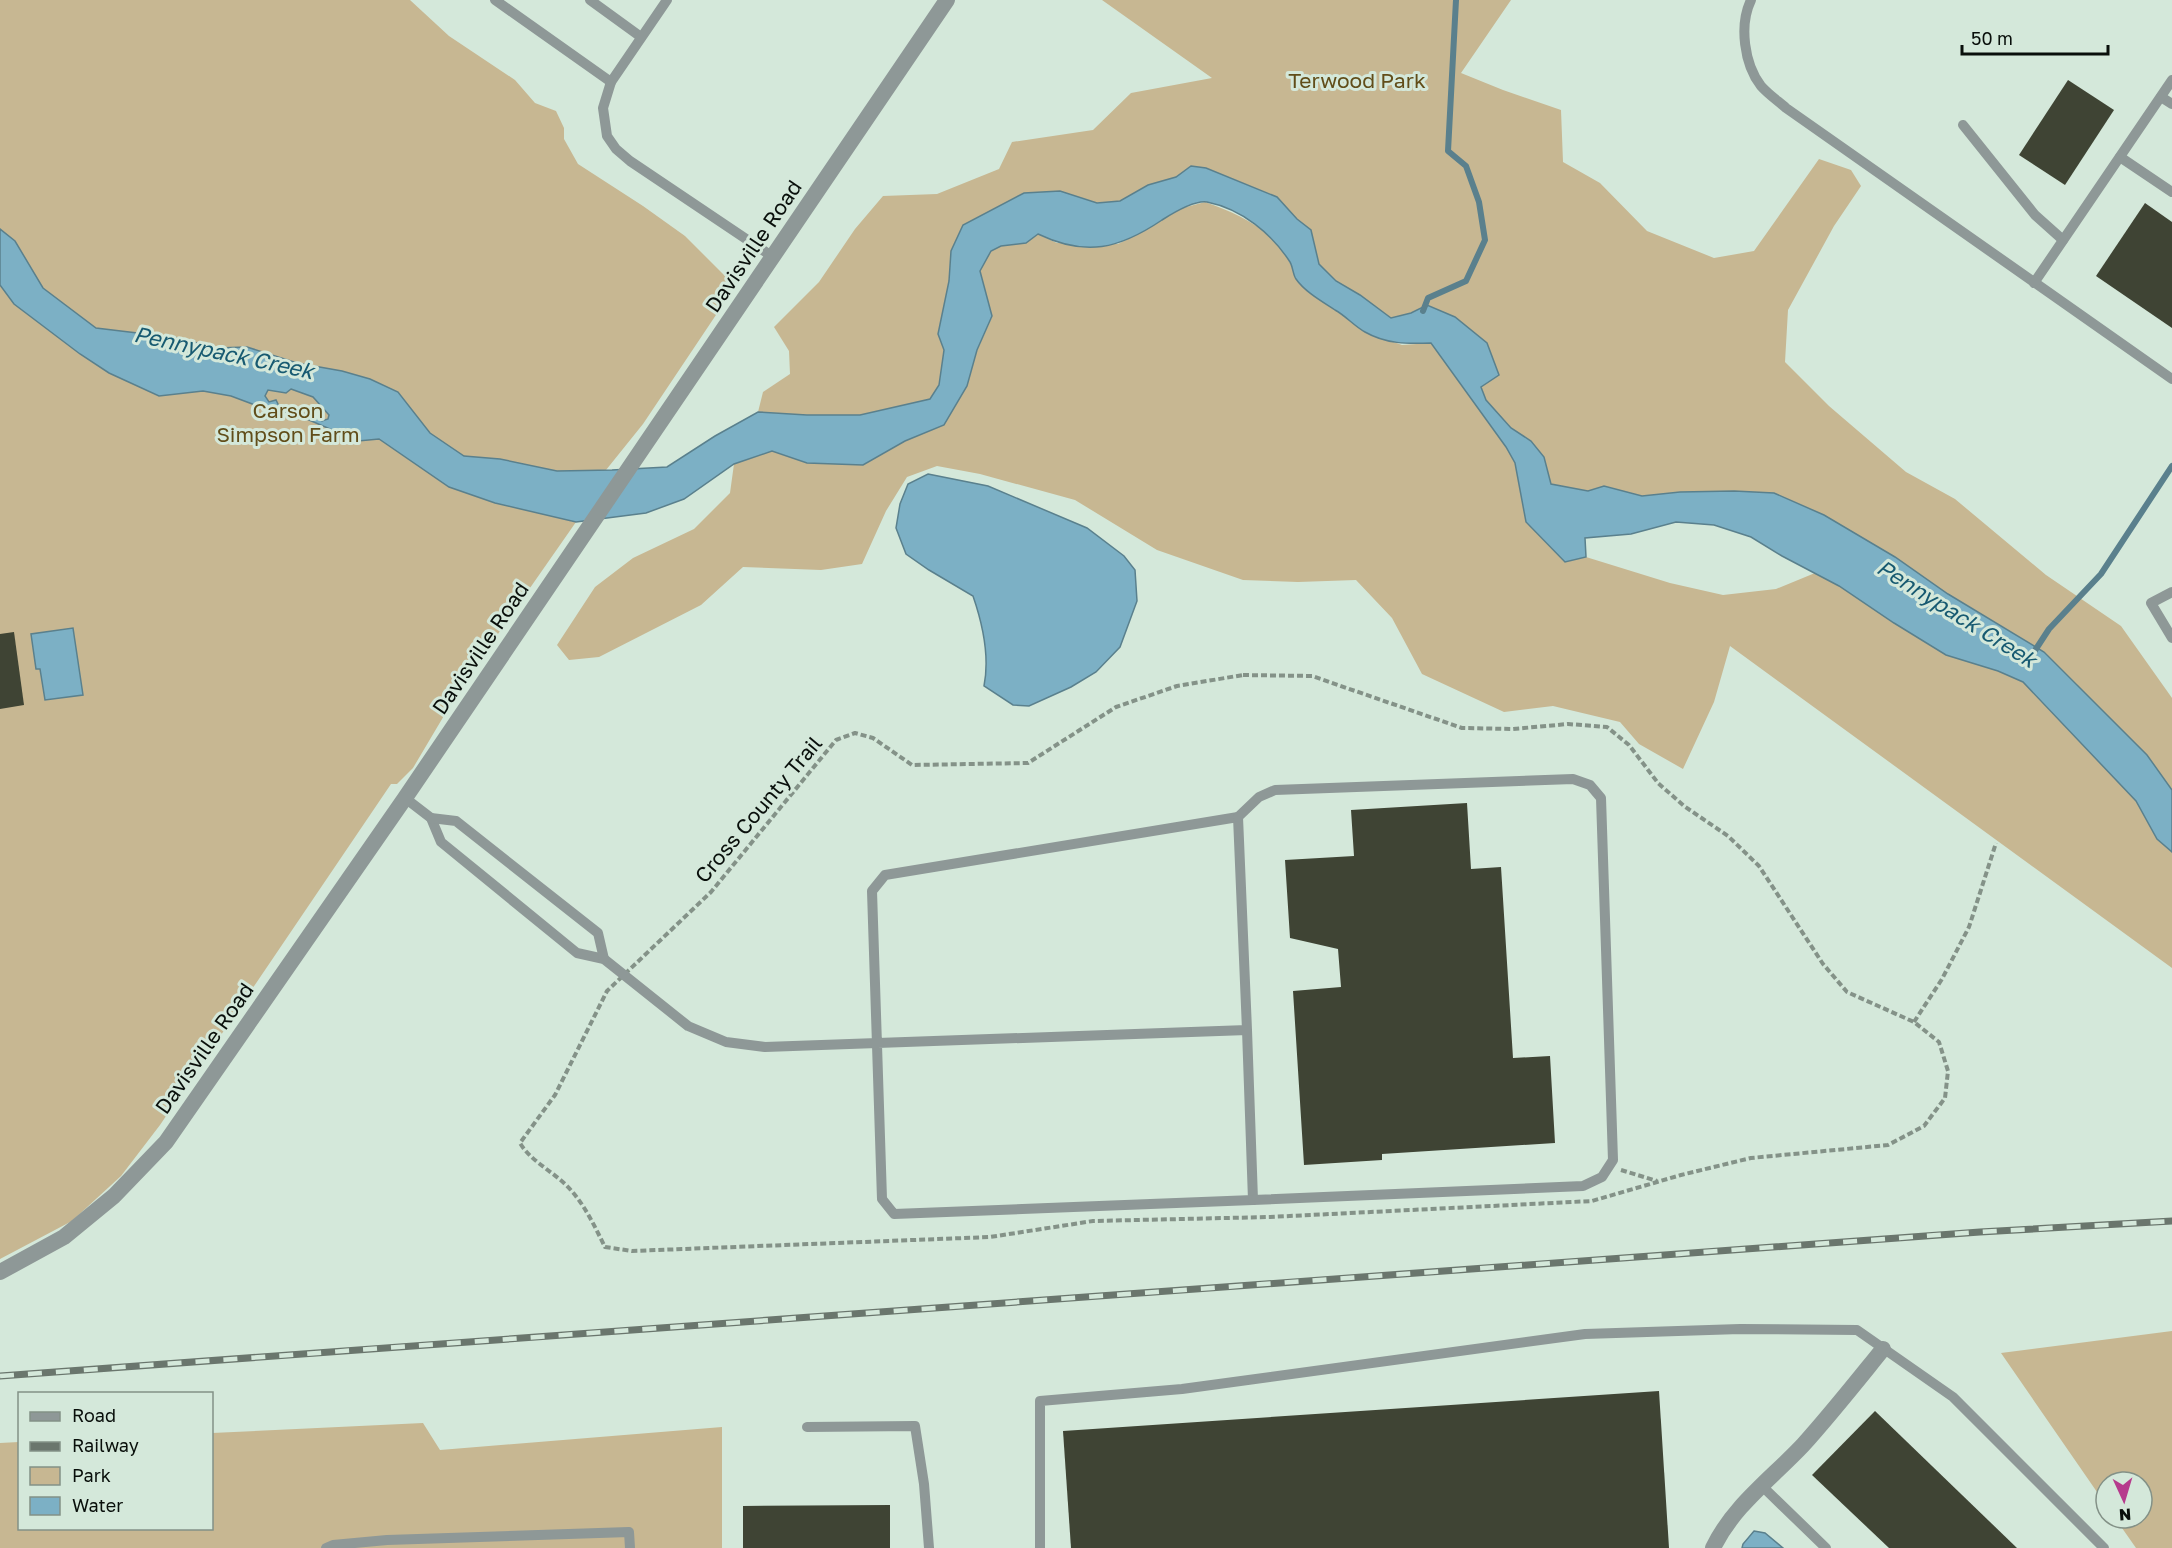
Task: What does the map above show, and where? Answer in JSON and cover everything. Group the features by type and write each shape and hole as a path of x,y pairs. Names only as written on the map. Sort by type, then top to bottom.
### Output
{"street":[{"name":"Davisville Road","path":"0,1272 64,1237 114,1196 166,1142 405,798 947,0"},
{"path":"1713,1548 1721,1530 1761,1485 1803,1444 1883,1349"}],"lane":[{"path":"495,0 611,82"},
{"path":"590,0 641,37"},
{"path":"667,0 611,82 603,108 607,136 615,149 630,161 773,257"},
{"path":"1751,0 1744,34 1749,63 1761,85 1786,108 2172,379"},
{"path":"2034,283 2172,80"},
{"path":"2161,97 2172,104"},
{"path":"1963,125 2035,215 2063,240"},
{"path":"2120,157 2172,192"},
{"path":"2172,592 2151,603 2172,638"},
{"path":"1573,778 1590,785 1601,798 1613,1160 1602,1177 1584,1186 894,1214 882,1199 876,1043 872,891 885,876 1238,817 1259,797 1275,790 1573,778"},
{"path":"405,798 431,818 441,842 577,953 604,959 688,1026 726,1042 765,1047 1247,1030"},
{"path":"1238,817 1253,1200"},
{"path":"431,818 456,821 598,933 604,959"},
{"path":"1040,1548 1040,1401 1182,1389 1585,1334 1740,1329 1857,1330 1953,1397 2104,1548"},
{"path":"807,1427 915,1426 924,1484 929,1548"},
{"path":"1761,1485 1826,1548"},
{"path":"326,1548 333,1545 387,1540 629,1532 630,1548"}],"path":[{"name":"Cross County Trail","path":"607,991 555,1095 520,1143 527,1154 566,1185 584,1207 605,1247 632,1251 990,1237 1093,1221 1270,1217 1592,1201 1751,1158 1888,1145 1924,1125 1945,1098 1948,1071 1939,1042 1914,1022 1847,992 1823,963 1759,866 1728,836 1684,806 1658,783 1629,745 1607,727 1568,724 1513,729 1462,729 1312,676 1243,675 1177,686 1116,707 1028,763 912,765 873,738 855,733 836,740 711,892 635,963"},
{"path":"1914,1022 1942,980 1969,927 1996,843"},
{"path":"1609,1166 1658,1182"}],"green space":[{"name":"Carson Simpson Farm","path":"0,0 410,0 449,36 515,80 535,103 556,111 564,128 564,139 578,164 685,236 728,279 726,300 643,424 603,471 570,521 576,522 461,687 413,768 397,784 391,784 160,1125 121,1176 72,1221 0,1259"},
{"name":"Terwood Park","path":"1102,0 1511,0 1461,73 1561,110 1563,162 1600,183 1647,231 1714,258 1754,251 1819,159 1851,170 1861,186 1834,226 1788,310 1785,362 1829,406 1906,472 1955,499 2046,575 2121,626 2172,698 2172,790 2147,755 2044,652 1948,594 1895,557 1774,493 1680,492 1642,496 1604,486 1588,491 1551,484 1544,457 1531,441 1511,428 1486,400 1481,387 1427,305 1391,319 1360,295 1336,281 1319,264 1311,230 1297,219 1277,197 1206,168 1191,166 1176,177 1148,185 1120,201 1097,203 1060,191 1024,193 963,225 951,251 949,281 938,334 944,350 939,385 930,399 860,415 758,412 763,392 790,374 789,351 774,327 819,282 855,229 883,196 937,194 999,169 1012,142 1093,130 1131,93 1212,78"},
{"path":"1205,202 1234,213 1261,229 1282,250 1295,278 1363,331 1402,345 1431,343 1506,447 1515,463 1526,522 1565,562 1586,557 1670,583 1723,595 1776,589 1815,573 1946,654 2023,682 2136,801 2157,839 2172,852 2172,968 1730,646 1714,702 1683,769 1639,744 1620,722 1553,706 1504,712 1422,674 1392,618 1356,580 1298,582 1243,580 1157,550 1075,500 980,474 937,466 907,477 886,511 862,564 821,570 743,567 701,605 599,657 569,660 557,645 595,587 633,558 694,529 730,493 734,464 772,451 807,463 905,441 944,425 992,317 980,271 991,251 1001,246 1026,243 1038,234 1057,243 1118,244 1153,226 1179,209"},
{"path":"2172,1331 2172,1548 2136,1548 2123,1530 2154,1530 2154,1470 2094,1470 2094,1488 2001,1353"},
{"path":"423,1423 440,1450 722,1427 722,1548 0,1548 0,1443 18,1442 18,1530 213,1530 213,1433"}],"water":[{"name":"Pennypack Creek","path":"1191,166 1206,168 1277,197 1297,219 1311,230 1319,264 1336,281 1391,318 1411,313 1427,305 1455,317 1487,343 1499,375 1481,387 1486,400 1511,428 1531,441 1544,457 1551,484 1588,491 1604,486 1642,496 1680,492 1774,493 1824,515 1895,557 1948,594 2044,652 2147,755 2172,790 2172,852 2157,839 2136,801 2023,682 1998,671 1946,655 1839,586 1751,537 1714,525 1676,522 1631,534 1585,538 1586,557 1565,562 1526,522 1515,463 1506,447 1431,343 1389,341 1361,330 1300,284 1283,252 1255,224 1220,205 1207,202 1196,203 1131,238 1117,243 1087,247 1072,246 1038,234 1026,243 1001,246 991,251 980,271 992,316 977,350 967,386 944,425 905,441 863,465 807,463 772,451 734,464 684,499 646,513 576,522 495,503 449,487 379,439 358,441 295,414 271,411 231,396 203,391 159,396 109,373 80,354 14,304 0,285 0,229 15,241 43,288 96,328 179,338 216,348 247,347 297,363 342,371 370,379 398,392 430,433 464,456 500,459 557,471 667,467 758,412 860,415 930,399 939,385 944,350 938,334 949,281 951,251 963,225 1024,193 1060,191 1097,203 1120,201 1148,185 1176,177","holes":["291,389 313,397 329,415 328,419 322,421 314,414 304,414 295,408 280,408 276,400 269,402 265,396 268,390 286,393"]},
{"path":"928,474 988,486 1087,528 1124,556 1135,570 1137,601 1120,647 1096,672 1071,687 1029,706 1013,705 984,686 986,663 984,641 973,596 906,554 896,528 900,504 908,484"},
{"path":"73,628 83,695 45,700 40,669 36,669 31,634"},
{"path":"1754,1531 1765,1533 1783,1548 1742,1548"}],"building":[{"path":"2068,80 2114,110 2065,185 2019,155"},
{"path":"2145,203 2172,222 2172,328 2096,276"},
{"path":"14,632 24,705 0,709 0,634"},
{"path":"1467,803 1471,869 1501,867 1513,1058 1550,1056 1555,1143 1382,1154 1382,1160 1304,1165 1293,991 1341,987 1338,949 1290,938 1285,860 1354,856 1351,810"},
{"path":"1659,1391 1669,1548 1071,1548 1063,1431"},
{"path":"1875,1411 2017,1548 1889,1548 1812,1475"},
{"path":"890,1505 890,1548 743,1548 743,1506"}],"waterway":[{"path":"1423,311 1428,298 1466,281 1485,240 1479,202 1466,166 1448,151 1456,0"},
{"name":"Pennypack Creek","path":"2034,652 2049,629 2101,574 2172,466"}],"railway":[{"path":"0,1376 1980,1232 2172,1221"}]}
